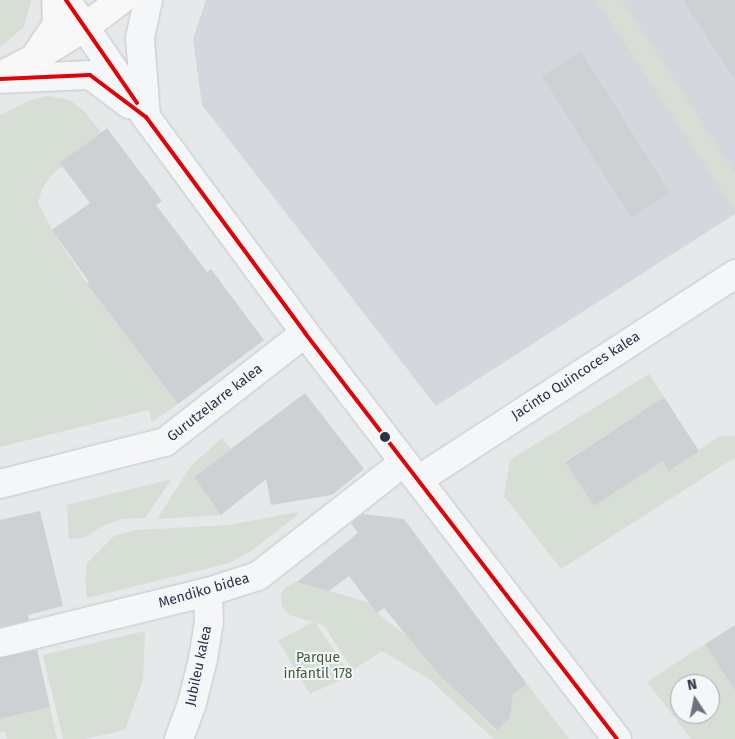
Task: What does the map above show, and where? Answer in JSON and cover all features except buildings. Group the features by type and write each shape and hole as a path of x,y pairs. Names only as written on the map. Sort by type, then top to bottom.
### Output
{"main road":[{"path":"33,59 56,24 56,0"},
{"path":"0,76 33,59 85,27 121,0"}],"street":[{"path":"66,0 146,117 305,333 617,739"},
{"path":"146,117 140,38 148,0"},
{"path":"0,79 90,75 146,117"},
{"name":"Jacinto Quincoces kalea","path":"411,471 735,274"},
{"name":"Gurutzelarre kalea","path":"0,484 165,442 305,333"},
{"name":"Mendiko bidea","path":"0,643 208,592 258,576 411,471"},
{"name":"Jubileu kalea","path":"179,739 192,703 203,659 209,623 208,592"}],"shaded area":[{"path":"206,0 735,0 735,214 436,406 202,105 193,39"}],"green space":[{"path":"0,0 31,0 24,27 0,47"},
{"path":"596,0 622,0 735,173 735,210"},
{"path":"47,96 70,100 85,112 101,132 61,163 62,166 51,176 42,189 38,203 52,230 87,284 178,404 152,422 149,410 0,447 0,115 31,100"},
{"path":"649,374 664,397 565,461 594,506 663,461 670,470 720,436 735,436 735,459 561,569 504,496 510,460"},
{"path":"222,438 231,449 194,477 221,515 157,519 191,466"},
{"path":"172,479 145,518 122,519 102,526 84,538 69,539 67,505"},
{"path":"297,512 299,514 251,551 229,563 87,598 85,579 87,563 114,536 136,530 229,525"},
{"name":"Parque infantil 178","path":"296,581 370,603 377,613 408,637 439,675 496,730 510,718 513,694 527,684 569,739 494,739 429,679 382,651 353,670 324,626 315,622 351,675 310,694 278,641 313,622 289,615 282,606 281,595 284,589"},
{"path":"145,631 143,680 125,730 85,739 63,739 43,655"},
{"path":"705,644 735,688 735,739 691,739 679,724 720,724 720,674 670,674 670,712 647,682"},
{"path":"50,707 57,739 7,739 5,731 0,732 0,719"}],"transit line":[{"path":"66,0 137,103"},
{"path":"0,79 90,75 146,117 305,333 617,739"}]}
